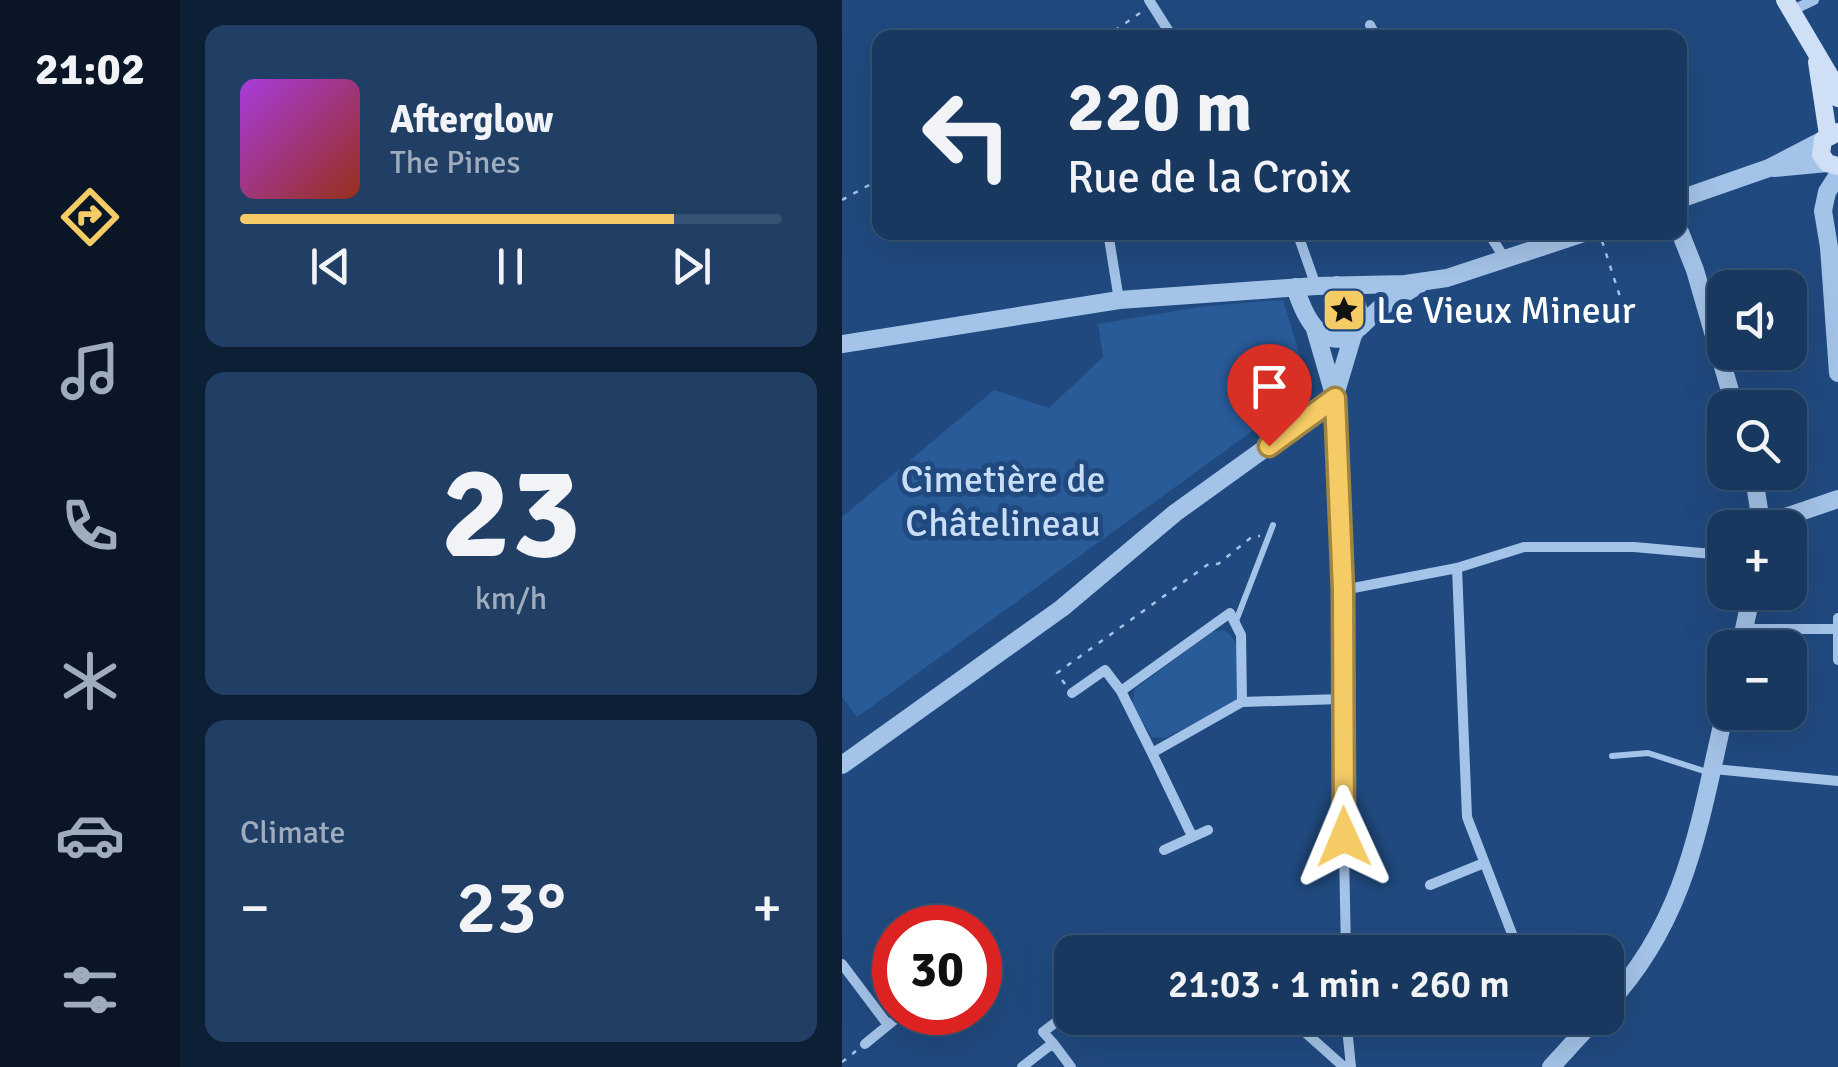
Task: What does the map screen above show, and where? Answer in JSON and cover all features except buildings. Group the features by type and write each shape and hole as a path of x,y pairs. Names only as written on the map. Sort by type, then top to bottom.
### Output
{"main road":[{"path":"1788,6 1834,83 1838,98"},
{"path":"1816,56 1829,136 1821,154 1834,168"}],"street":[{"path":"1788,6 1814,0"},
{"path":"1153,2 1169,30"},
{"path":"1370,24 1373,30"},
{"path":"1687,197 1769,168 1829,136"},
{"path":"1769,168 1834,168 1832,191 1823,211 1838,373"},
{"path":"1109,240 1119,300"},
{"path":"1300,240 1316,286"},
{"path":"1493,240 1505,260"},
{"path":"842,344 1119,300 1447,278 1564,240"},
{"path":"1683,240 1730,390"},
{"path":"1315,329 1333,339 1356,332 1380,308 1425,281"},
{"path":"842,765 1062,608 1175,514 1335,398 1342,364 1361,315 1356,302 1336,286"},
{"path":"1295,287 1315,329 1335,398 1343,590 1346,935"},
{"path":"1807,510 1838,499"},
{"path":"1343,590 1458,568 1524,547 1634,547 1707,553"},
{"path":"1458,568 1468,817 1512,935"},
{"path":"1121,692 1230,613 1241,635 1242,702"},
{"path":"1796,630 1836,624 1838,660"},
{"path":"1072,693 1105,670 1121,692 1192,836"},
{"path":"1152,752 1242,702 1341,699"},
{"path":"1624,987 1674,906 1702,824 1721,730"},
{"path":"1713,772 1838,781"},
{"path":"1164,850 1208,830"},
{"path":"1430,885 1484,864"},
{"path":"842,964 872,1004"},
{"path":"1054,1024 1044,1032 1072,1067"},
{"path":"864,1044 875,1035"},
{"path":"1309,1035 1348,1067"},
{"path":"1347,1035 1348,1067"},
{"path":"1551,1067 1578,1036"},
{"path":"1022,1067 1052,1043"}],"lane":[{"path":"1235,623 1274,524"},
{"path":"1612,756 1664,756 1690,769 1713,772"}],"path":[{"path":"1115,30 1153,2"},
{"path":"842,200 872,183"},
{"path":"1602,240 1623,306"},
{"path":"1072,693 1057,673 1210,563 1218,564 1254,536 1268,537"},
{"path":"842,1062 864,1044"}],"green space":[{"name":"Cimetière de Châtelineau","path":"1283,300 1307,379 1279,412 857,717 842,697 842,517 994,390 1049,408 1103,357 1098,324 1206,306"},
{"path":"1224,630 1231,635 1238,651 1238,696 1234,704 1165,738 1152,737 1132,704 1135,689 1211,632"}],"place":[{"name":"Le Vieux Mineur","path":"1344,310"}],"route":[{"path":"1269,446 1335,398 1343,590 1344,837"}]}
